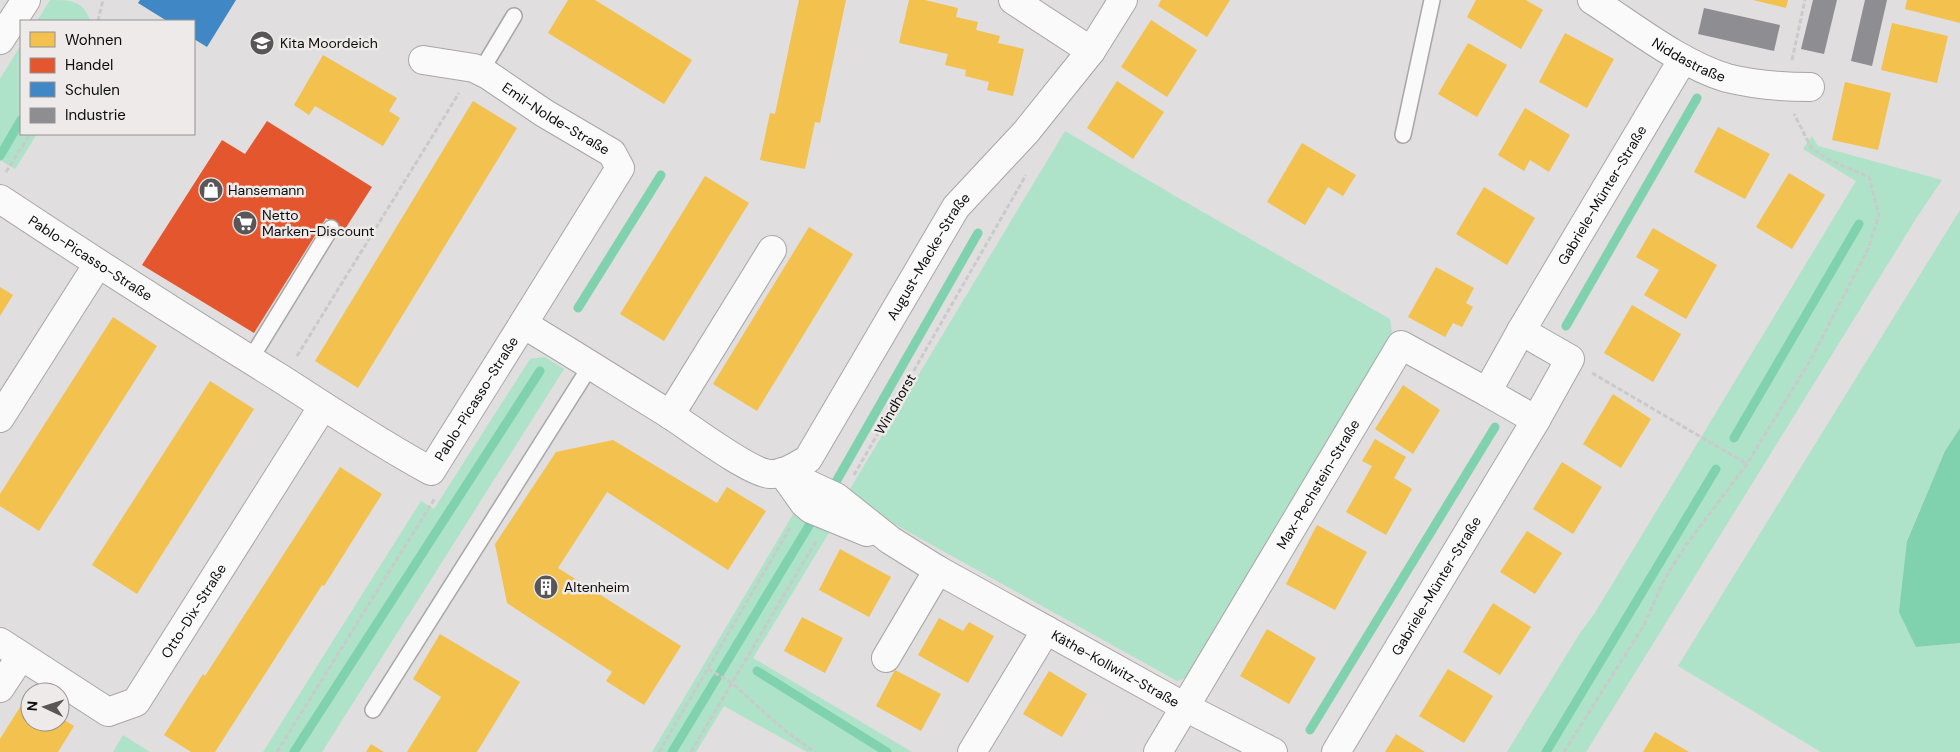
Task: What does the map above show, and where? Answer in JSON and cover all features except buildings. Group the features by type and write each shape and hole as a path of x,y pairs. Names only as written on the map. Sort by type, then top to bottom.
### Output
{"street":[{"path":"0,40 26,0"},
{"path":"1013,0 1092,51"},
{"name":"August-Macke-Straße","path":"782,472 808,459 956,207 1026,132 1092,51 1123,0"},
{"name":"Niddastraße","path":"1597,2 1683,59 1726,78 1773,87 1800,87"},
{"name":"Gabriele-Münter-Straße","path":"1487,392 1521,330 1683,59"},
{"name":"Emil-Nolde-Straße","path":"423,60 477,70 544,113 612,153 620,168 523,324"},
{"name":"Pablo-Picasso-Straße","path":"2,186 98,264 408,459 431,471 523,324 759,472 770,474 782,472"},
{"path":"670,415 772,250"},
{"path":"0,418 98,264"},
{"path":"1521,330 1570,359"},
{"name":"Max-Pechstein-Straße","path":"1185,707 1401,345 1487,392"},
{"name":"Gabriele-Münter-Straße","path":"1336,752 1536,420 1570,359"},
{"path":"1487,392 1536,420"},
{"name":"Otto-Dix-Straße","path":"0,688 10,649 108,712 136,702 323,406"},
{"name":"Käthe-Kollwitz-Straße","path":"782,472 804,502 811,508 834,509 890,540 938,570 1185,707 1273,752"},
{"name":"Käthe-Kollwitz-Straße","path":"782,472 821,489 834,509"},
{"path":"886,658 938,570"},
{"name":"Käthe-Kollwitz-Straße","path":"972,752 1046,630"},
{"name":"Käthe-Kollwitz-Straße","path":"1158,752 1185,707"}],"lane":[{"path":"1403,135 1432,0"},
{"path":"477,70 514,16"},
{"path":"250,360 331,228"},
{"path":"373,710 591,365"}],"path":[{"path":"98,20 103,0"},
{"path":"1564,752 1644,624 1664,580 1681,552 1747,464 1811,359 1868,249 1879,216 1869,177 1831,161 1812,149 1794,114 1800,87 1792,56 1805,0"},
{"path":"282,380 477,70"},
{"path":"2,186 29,135"},
{"name":"Windhorst","path":"691,752 1029,171"},
{"path":"1570,359 1747,464"},
{"path":"277,752 437,495 431,471"},
{"path":"660,752 804,502"},
{"path":"708,669 732,683 785,731 815,752"}],"shaded area":[{"path":"50,0 64,0 80,5 90,20 38,20"},
{"path":"20,47 20,135 36,135 15,169 0,160 0,79"},
{"path":"1065,131 1390,319 1391,347 1191,676 1177,681 871,511 847,494"},
{"path":"1812,136 1818,146 1942,180 1917,217 1586,752 1507,752 1580,633 1593,616 1856,181 1803,149"},
{"path":"1960,210 1960,428 1945,451 1907,540 1916,647 1960,643 1960,752 1821,752 1678,666"},
{"path":"545,357 564,369 322,752 263,752 421,501 434,509 530,359"},
{"path":"1960,428 1960,643 1916,647 1899,612 1907,541 1945,451"},
{"path":"795,511 830,531 753,658 912,752 807,752 724,706 696,752 652,752"},
{"path":"123,735 150,752 113,752"}],"waterway":[{"path":"1566,326 1697,98"},
{"path":"0,156 20,122"},
{"path":"578,308 661,175"},
{"path":"1734,438 1859,224"},
{"path":"833,487 978,233"},
{"path":"294,752 540,371"},
{"path":"1310,730 1495,427"},
{"path":"1546,752 1716,469"},
{"path":"672,752 810,524"},
{"path":"757,671 887,752"}],"place":[{"name":"Kita Moordeich","path":"262,43"},
{"name":"Hansemann","path":"211,190"},
{"name":"Netto Marken-Discount","path":"245,223"},
{"name":"Altenheim","path":"546,587"}]}
